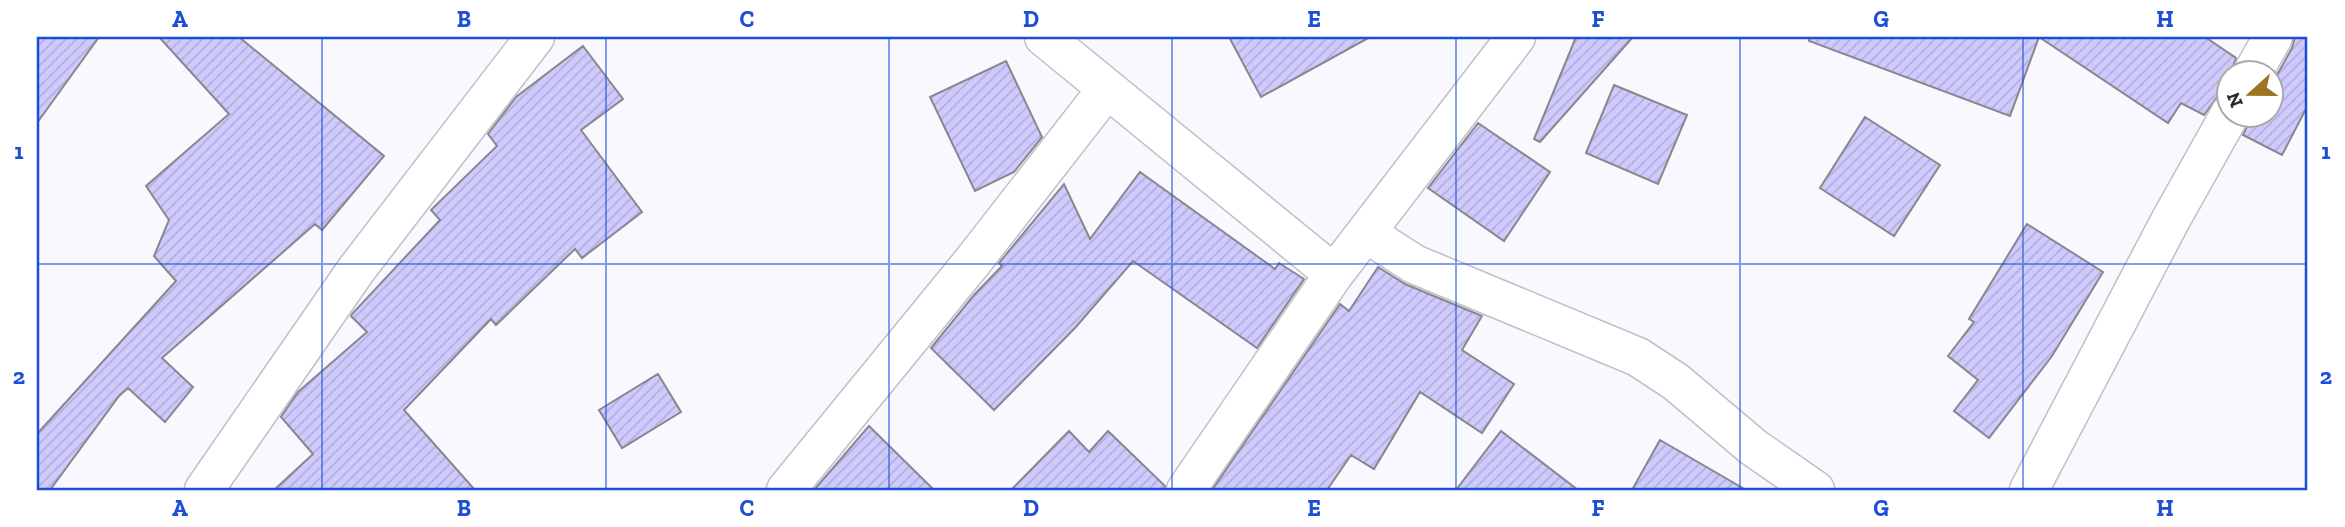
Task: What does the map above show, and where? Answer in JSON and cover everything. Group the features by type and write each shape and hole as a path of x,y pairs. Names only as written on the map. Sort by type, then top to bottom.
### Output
{"street":[{"path":"204,490 356,270 535,37"},
{"path":"1044,37 1334,274"},
{"path":"1186,490 1334,274 1516,37"},
{"path":"2260,60 2273,37"},
{"path":"786,490 973,261 1107,89"},
{"path":"2029,490 2170,221 2221,130"},
{"path":"1366,233 1414,264 1638,357 1676,382 1753,447 1815,490"}],"building":[{"path":"37,37 99,37 37,123"},
{"path":"159,37 239,37 384,156 322,230 315,224 162,358 193,387 165,422 128,388 119,396 50,490 37,490 37,434 176,281 154,256 169,220 146,186 229,114"},
{"path":"1229,37 1370,37 1261,97"},
{"path":"1576,37 1633,37 1540,142 1534,139"},
{"path":"1810,37 2039,37 2010,116 1809,41"},
{"path":"2039,37 2205,37 2236,58 2216,60 2216,99 2204,115 2181,103 2168,123"},
{"path":"2295,37 2308,37 2308,105 2282,155 2243,135 2245,130 2286,130 2285,60"},
{"path":"583,46 623,99 581,130 642,212 582,258 575,249 496,325 491,319 404,410 475,490 274,490 313,454 281,417 298,392 367,332 352,314 440,220 431,210 497,146 488,134 516,97"},
{"path":"1006,61 1042,137 1014,172 975,191 930,97"},
{"path":"1614,85 1687,115 1658,184 1586,153"},
{"path":"1865,117 1940,165 1894,236 1820,188"},
{"path":"1478,123 1550,172 1504,241 1428,188"},
{"path":"1140,172 1275,269 1279,263 1304,279 1257,348 1133,261 1075,328 994,410 931,348 974,295 1002,266 999,263 1064,184 1090,239"},
{"path":"2027,224 2103,272 2052,356 1989,438 1954,411 1978,380 1948,356 1974,322 1969,319"},
{"path":"1378,267 1405,284 1482,316 1462,350 1514,384 1482,433 1420,392 1374,469 1351,455 1327,490 1212,490 1340,304 1349,311"},
{"path":"658,374 681,412 622,448 599,410"},
{"path":"869,426 934,490 814,490"},
{"path":"1069,431 1089,452 1108,431 1165,486 1164,490 1011,490"},
{"path":"1501,431 1578,490 1456,490"},
{"path":"1660,440 1746,490 1632,490"}]}
